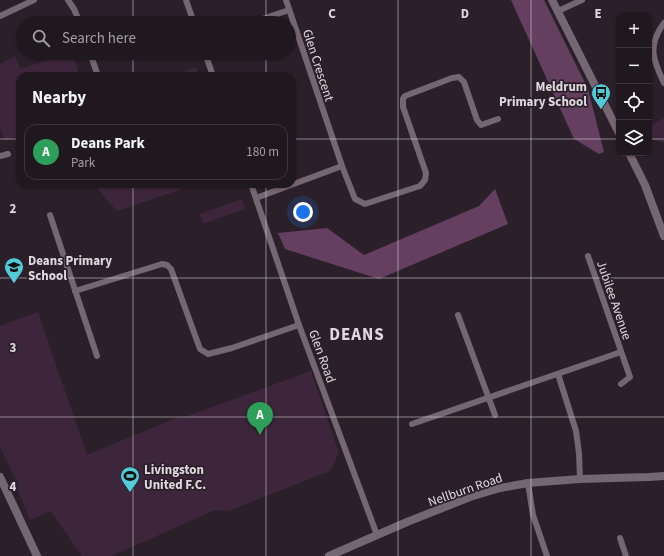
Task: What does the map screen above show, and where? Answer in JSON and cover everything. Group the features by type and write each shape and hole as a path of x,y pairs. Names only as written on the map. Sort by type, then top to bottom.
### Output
{"street":[{"path":"0,16 34,0"},
{"path":"68,0 77,16"},
{"path":"186,0 192,16"},
{"name":"Glen Crescent","path":"286,0 291,16"},
{"path":"552,0 616,127"},
{"path":"558,11 582,0"},
{"path":"271,16 289,10"},
{"path":"664,23 657,33 654,46 654,61 664,83"},
{"name":"Glen Crescent","path":"296,31 354,199 365,204 420,186 425,180 426,173 403,107 403,100 405,96 452,78 459,77 464,82 477,120 481,125 498,119"},
{"path":"92,60 97,72"},
{"path":"207,60 212,72"},
{"path":"0,156 8,154"},
{"path":"630,156 645,185 664,236"},
{"path":"296,183 342,166"},
{"name":"Glen Road","path":"252,188 299,324 377,535"},
{"path":"256,198 283,188"},
{"path":"50,215 96,356"},
{"name":"Jubilee Avenue","path":"588,256 630,377 621,384"},
{"path":"75,291 162,264 167,265 171,269 200,349 208,354 232,348 299,324"},
{"path":"458,315 495,415"},
{"name":"Jubilee Avenue","path":"412,424 621,352"},
{"path":"558,374 576,431 580,479"},
{"name":"Nellburn Road","path":"329,556 470,497 500,488 528,482 664,476"},
{"path":"0,477 37,556"},
{"path":"528,482 533,515 547,556"},
{"path":"620,538 626,556"}],"shaded area":[{"path":"511,0 544,0 588,89 604,152 599,154 574,139"},
{"path":"15,56 20,69 48,60 74,60 79,72 16,72 16,137 5,141 0,128 0,64"},
{"path":"196,67 198,72 182,72"},
{"path":"664,118 664,143 652,139 652,124"},
{"path":"97,188 182,188 182,189 117,211"},
{"path":"495,189 508,224 379,279 285,249 278,233 327,228 364,255 479,206"},
{"path":"242,199 245,209 203,224 200,214"},
{"path":"38,312 87,455 181,416 182,418 311,371 339,453 330,471 228,511 215,510 116,554 110,556 82,556 51,511 30,520 17,488 19,486 0,447 0,326"}],"place":[{"name":"Meldrum Primary School","path":"601,110"},
{"name":"Deans Primary School","path":"14,284"},
{"name":"Deans Park","path":"260,435"},
{"name":"Livingston United F.C.","path":"130,493"}],"district":[{"name":"DEANS","path":"357,334"}]}
